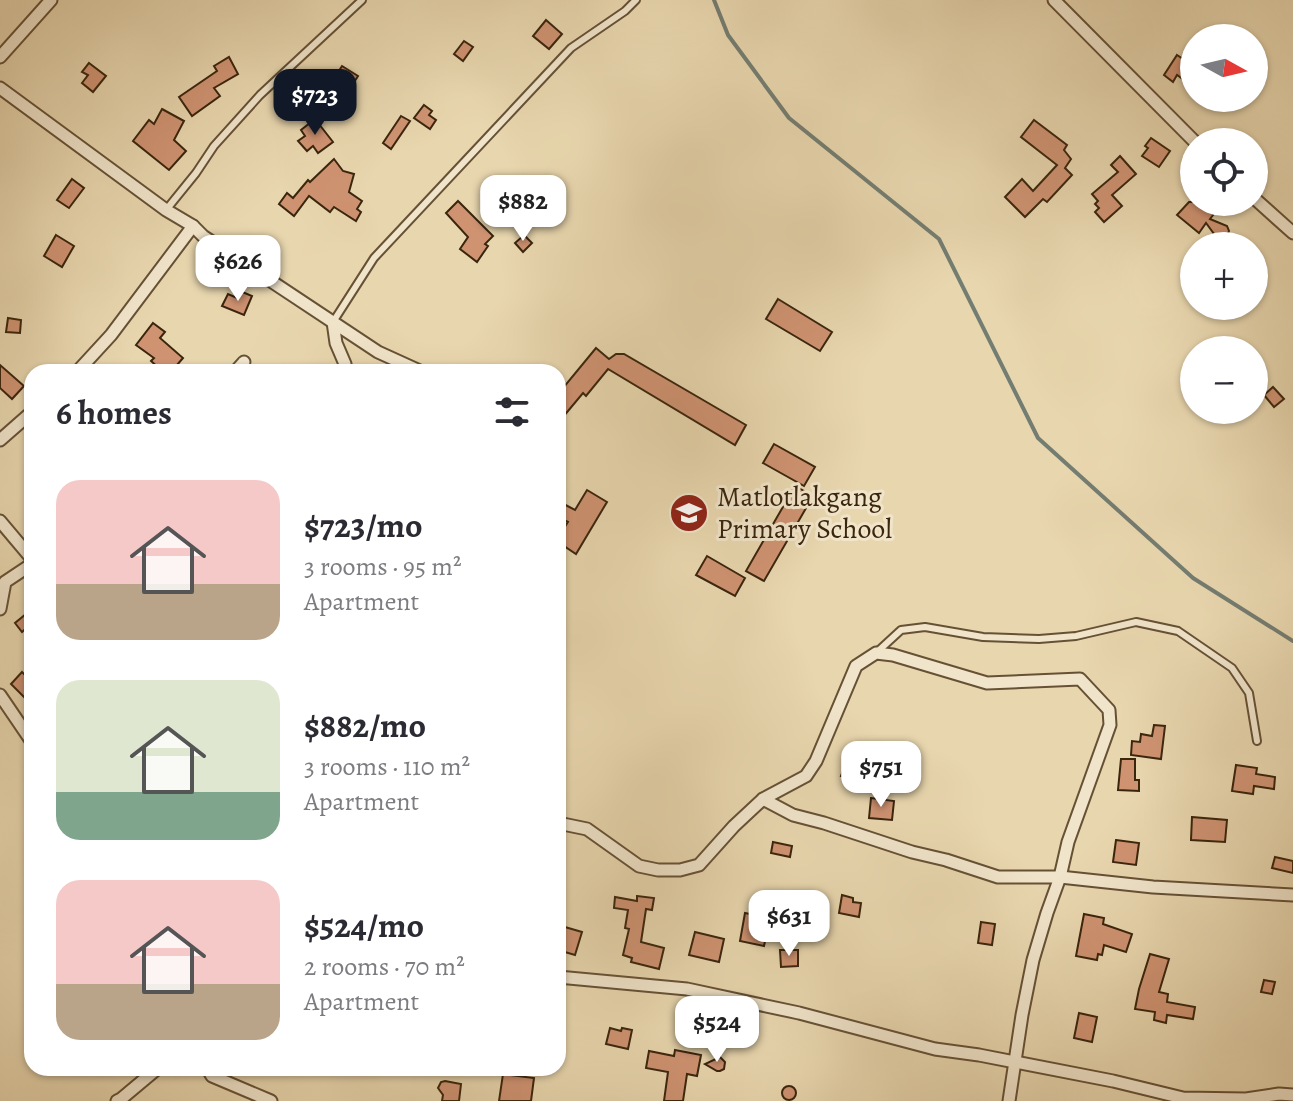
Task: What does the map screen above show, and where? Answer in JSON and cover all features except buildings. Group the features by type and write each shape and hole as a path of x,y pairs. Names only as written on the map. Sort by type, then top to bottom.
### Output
{"street":[{"path":"0,57 51,0"},
{"path":"1054,0 1181,128"},
{"path":"0,88 203,236 378,352 404,364"},
{"path":"1268,211 1293,233"},
{"path":"84,364 111,335 193,226"},
{"path":"333,322 336,343 345,364"},
{"path":"0,440 24,419"},
{"path":"0,521 24,552"},
{"path":"0,609 5,582 24,568"},
{"path":"566,825 587,829 639,866 680,870 699,865 763,799 806,776 816,761 856,666 876,653 893,655 987,683 1080,679 1109,710 1110,725 1068,842 1033,960 1009,1101"},
{"path":"0,695 24,730"},
{"path":"763,799 793,815 998,877 1060,877 1153,887 1293,895"},
{"path":"566,978 687,989 799,1013 935,1049 1113,1081 1183,1098 1246,1099 1293,1095"},
{"path":"117,1101 148,1076"},
{"path":"212,1076 271,1101"}],"lane":[{"path":"166,210 214,146 260,95 362,0"},
{"path":"333,322 374,258 571,48 636,0"},
{"path":"876,653 901,630 925,627 983,637 1039,639 1076,636 1136,622 1178,631 1232,668 1249,693 1257,741"}],"waterway":[{"path":"714,0 728,35 789,118 939,239 1038,438 1193,578 1293,641"}],"place":[{"name":"Matlotlakgang Primary School","path":"689,513"}]}
